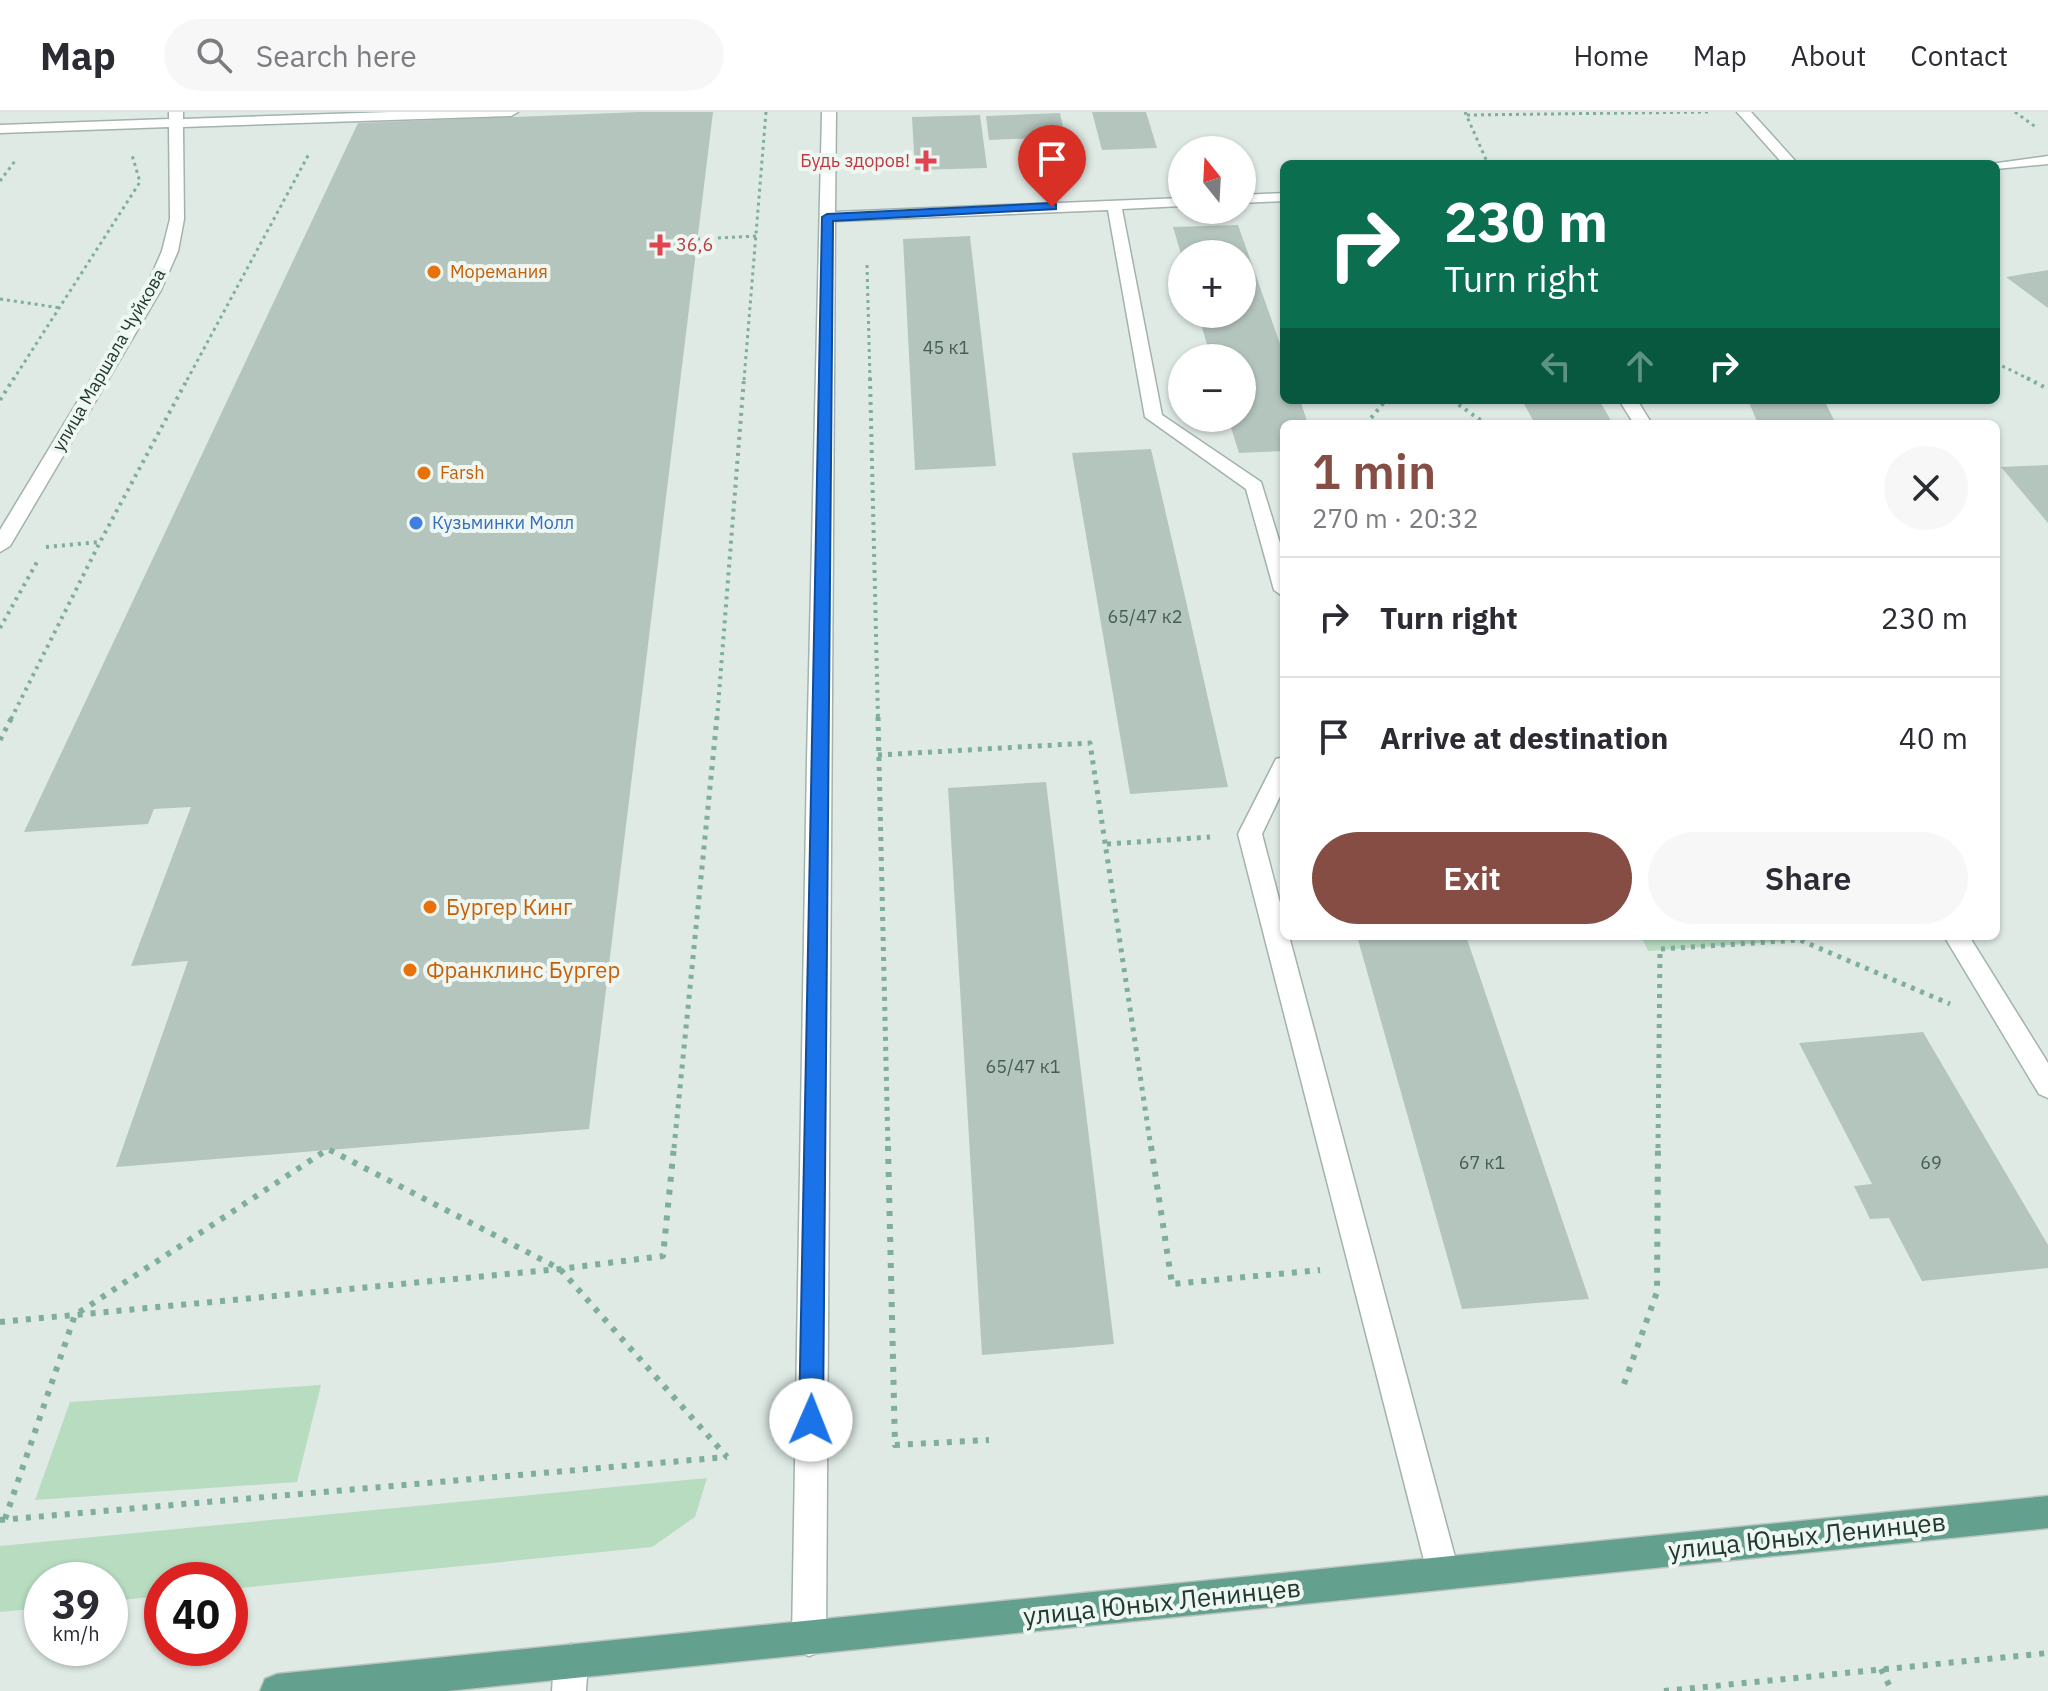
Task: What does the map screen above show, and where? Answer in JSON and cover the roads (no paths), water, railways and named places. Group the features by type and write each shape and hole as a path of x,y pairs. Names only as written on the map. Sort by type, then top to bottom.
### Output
{"main road":[{"name":"улица Юных Ленинцев","path":"277,1691 570,1676 809,1639 2048,1512"}],"street":[{"path":"0,129 124,125 176,118 337,118 511,112"},
{"path":"809,1639 818,744 829,112"},
{"path":"1744,112 1787,160"},
{"name":"улица Маршала Чуйкова","path":"0,546 153,290 170,251 177,219 176,118"},
{"path":"2000,165 2048,160"},
{"path":"1256,198 1280,197"},
{"path":"827,217 1168,202"},
{"path":"1114,204 1154,417 1254,486 1280,576"},
{"path":"1280,773 1250,834 1443,1572"},
{"path":"1958,940 2048,1086"}],"place":[{"name":"Будь здоров!","path":"926,161"},
{"name":"36,6","path":"660,245"},
{"name":"Моремания","path":"434,272"},
{"name":"Farsh","path":"424,473"},
{"name":"Кузьминки Молл","path":"416,523"},
{"name":"Бургер Кинг","path":"430,907"},
{"name":"Франклинс Бургер","path":"410,970"}]}
